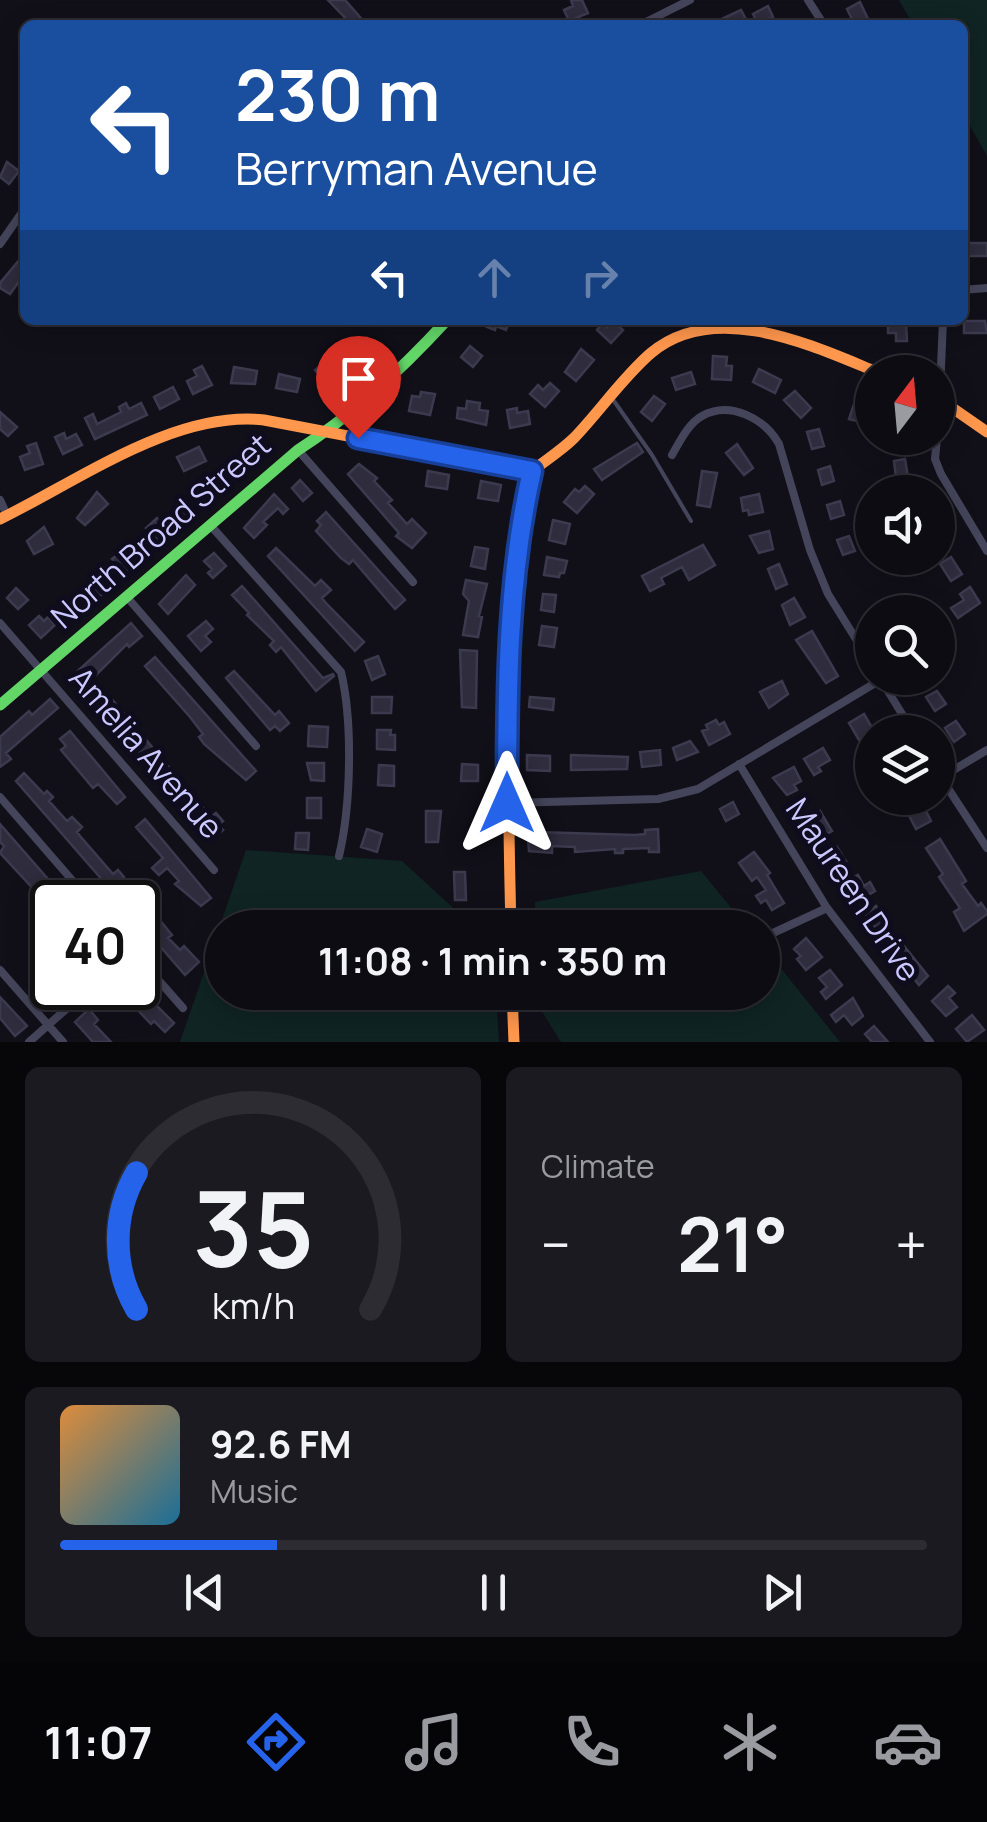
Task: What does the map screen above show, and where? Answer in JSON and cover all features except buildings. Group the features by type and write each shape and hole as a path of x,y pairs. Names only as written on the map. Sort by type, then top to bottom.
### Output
{"street":[{"path":"650,20 690,0"},
{"path":"0,244 20,215"},
{"name":"North Broad Street","path":"0,705 298,450 326,432 416,354 442,325"},
{"path":"941,355 942,325"},
{"path":"510,910 508,645 532,471 572,441 638,364 668,340 694,330 719,327 772,333 855,364"},
{"path":"955,410 987,432"},
{"path":"672,455 699,418 714,411 738,412 757,419 772,432 810,550 828,594 855,638"},
{"path":"0,500 4,517 212,420 247,418 532,471"},
{"path":"298,450 413,582"},
{"path":"936,455 940,474 987,551"},
{"path":"211,526 341,672 346,691 348,810 339,856"},
{"path":"126,596 256,746"},
{"name":"Amelia Avenue","path":"0,623 214,870"},
{"path":"507,803 658,799 698,789 855,694"},
{"path":"955,767 987,750"},
{"name":"Maureen Drive","path":"739,764 826,908 930,1042"},
{"path":"0,798 72,880"},
{"path":"955,799 987,848"},
{"path":"780,930 826,908"},
{"path":"0,970 62,1042"},
{"path":"160,982 183,1008"},
{"path":"29,1042 66,1010"},
{"path":"513,1010 514,1042"}],"lane":[{"path":"611,397 691,521"}],"green space":[{"path":"899,0 987,0 987,156 968,122 968,20 910,20"},
{"path":"246,850 402,861 455,910 225,910"},
{"path":"701,871 733,910 535,910 535,902"},
{"path":"780,967 840,1042 561,1042 541,1010 780,1010"},
{"path":"205,969 205,1010 497,1010 499,1042 180,1042"}],"traffic: fast":[{"path":"0,705 298,450 377,390 442,325"}],"traffic: slow":[{"path":"532,471 574,438 641,362 676,337 734,328 764,332 855,363"},
{"path":"955,410 987,432"},
{"path":"0,519 94,468 162,437 230,420 264,420 532,471"},
{"path":"511,910 509,699 516,585 532,471"},
{"path":"513,1010 514,1042"}],"route":[{"path":"358,438 532,471 508,645 507,803"}]}
